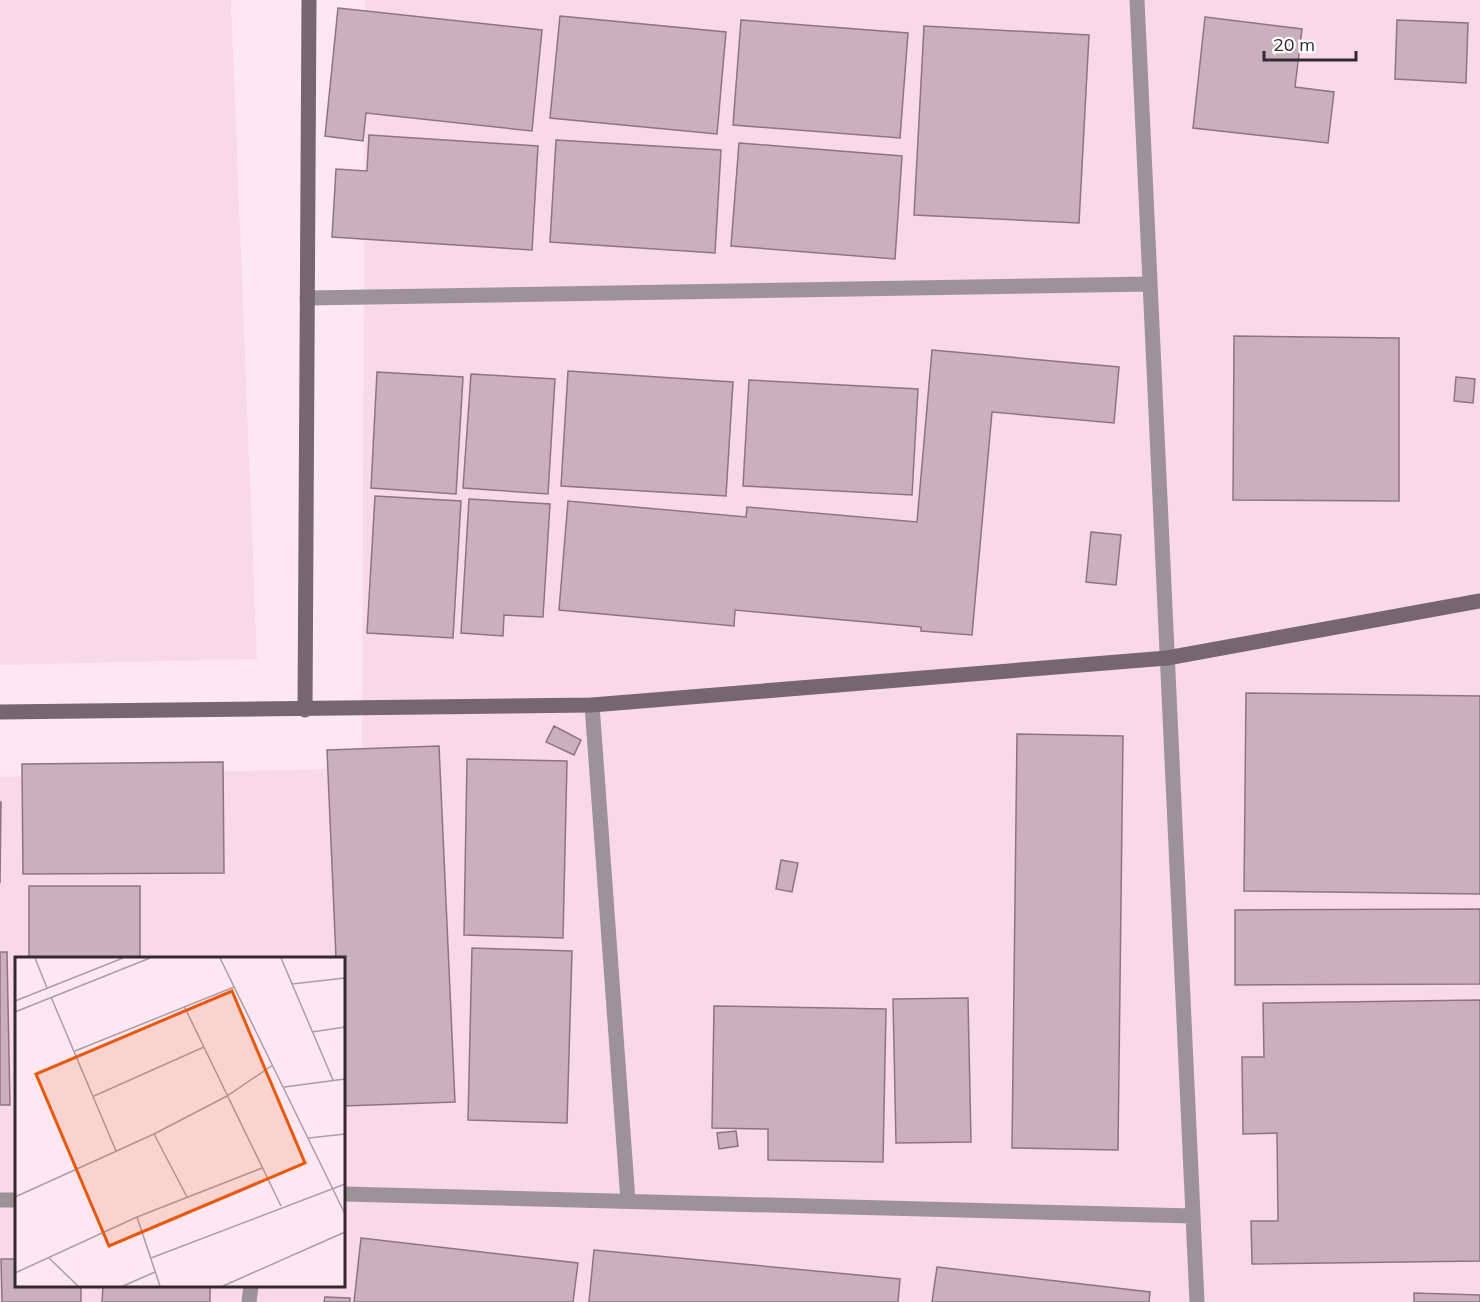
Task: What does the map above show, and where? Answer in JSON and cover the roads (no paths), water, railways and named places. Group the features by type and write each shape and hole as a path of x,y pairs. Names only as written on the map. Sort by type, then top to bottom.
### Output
{"street":[{"path":"305,710 309,0"},
{"path":"1137,0 1197,1302"},
{"path":"307,298 1150,284"},
{"path":"0,712 592,705 1167,658 1480,601"},
{"path":"592,705 628,1201"},
{"path":"345,1194 1193,1216"},
{"path":"249,1302 251,1287"}]}
